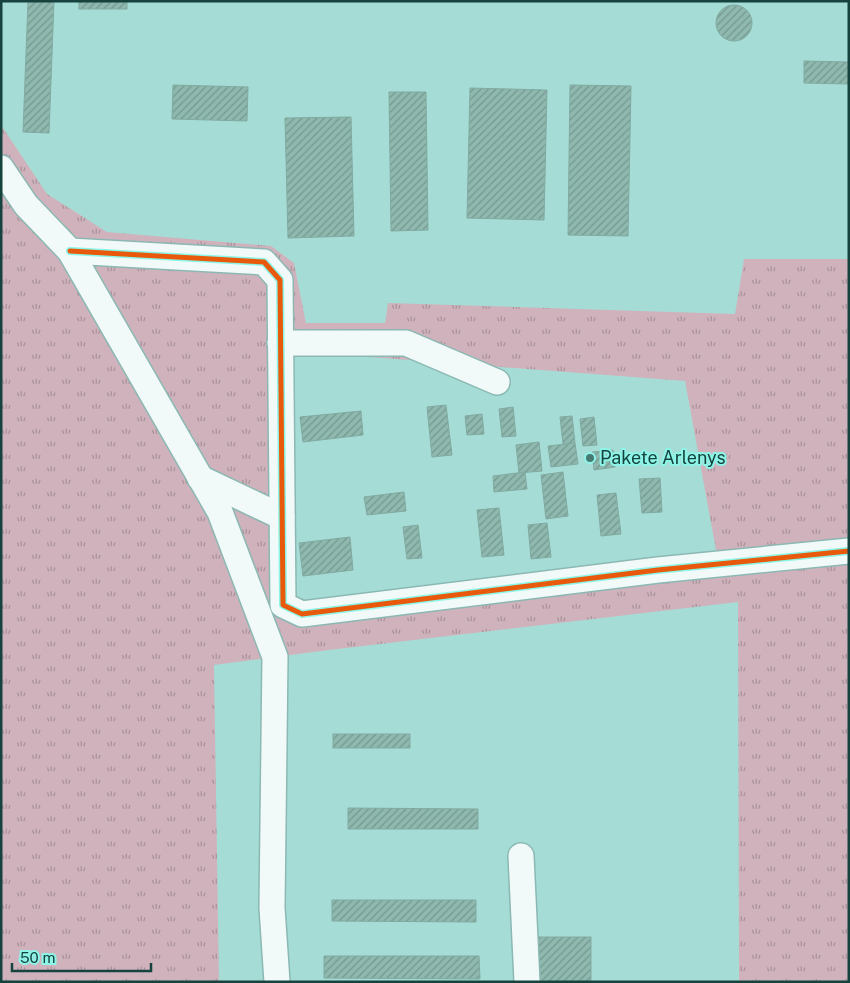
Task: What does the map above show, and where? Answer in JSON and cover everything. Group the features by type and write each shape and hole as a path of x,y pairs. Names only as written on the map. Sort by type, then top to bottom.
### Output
{"street":[{"path":"1,168 26,205 70,251 220,512 276,657 272,908 277,982"},
{"path":"70,251 264,262 280,280 283,605 302,614 658,570 849,551"},
{"path":"280,342 406,343 496,382"},
{"path":"200,478 282,518"},
{"path":"521,856 527,982"}],"green space":[{"path":"1,125 47,194 107,232 271,246 294,263 306,323 385,323 388,303 735,314 744,259 849,259 849,982 739,982 738,602 214,665 219,982 1,982","holes":["290,351 685,381 718,561 295,601"]}],"building":[{"path":"28,1 54,1 49,133 23,132"},
{"path":"79,1 127,1 127,9 79,9"},
{"path":"734,5 741,6 747,10 751,16 751,30 747,36 741,40 734,41 727,40 721,36 717,30 716,23 717,16 721,10 727,6"},
{"path":"804,61 849,62 849,84 804,83"},
{"path":"173,85 248,87 247,121 172,119"},
{"path":"570,85 631,86 628,236 568,235"},
{"path":"470,88 547,90 544,220 467,218"},
{"path":"389,92 426,92 428,230 391,231"},
{"path":"351,117 354,236 288,238 285,118"},
{"path":"446,405 452,455 432,457 427,407"},
{"path":"513,407 516,436 502,437 499,409"},
{"path":"361,411 363,435 303,442 300,417"},
{"path":"482,414 484,434 467,435 465,416"},
{"path":"572,416 575,443 563,444 560,417"},
{"path":"594,417 597,445 583,446 580,419"},
{"path":"539,442 542,471 519,473 516,445"},
{"path":"575,443 578,464 551,467 548,446"},
{"path":"613,450 615,467 594,470 592,452"},
{"path":"525,472 527,489 494,492 493,476"},
{"path":"563,472 568,516 546,519 541,475"},
{"path":"660,478 662,512 642,513 639,479"},
{"path":"404,492 406,511 367,515 364,497"},
{"path":"616,493 621,534 601,536 597,495"},
{"path":"499,508 504,555 482,557 477,510"},
{"path":"547,523 551,557 531,559 528,525"},
{"path":"418,525 422,558 407,559 403,527"},
{"path":"350,537 353,570 303,576 299,543"},
{"path":"333,734 410,734 410,748 333,748"},
{"path":"348,808 478,809 478,829 348,829"},
{"path":"332,900 476,900 476,922 332,921"},
{"path":"535,937 591,937 591,982 535,982"},
{"path":"324,956 479,956 480,979 324,978"}],"cycle path":[{"path":"70,251 264,262 280,280 283,605 302,614 658,570 849,551"}],"place":[{"name":"Pakete Arlenys","path":"590,458"}]}
